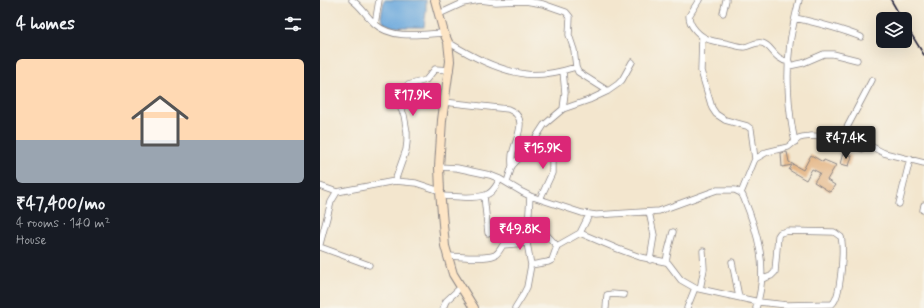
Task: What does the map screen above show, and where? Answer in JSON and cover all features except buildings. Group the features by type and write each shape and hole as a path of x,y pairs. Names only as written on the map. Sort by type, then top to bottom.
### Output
{"street":[{"path":"352,0 375,24 383,30 406,35 444,33"},
{"path":"375,24 379,0"},
{"path":"435,0 448,42 450,70 444,102 439,167 444,246 452,274 474,308"},
{"path":"439,14 463,3 480,0 496,2 525,1 543,4 566,12 570,17 569,35 574,50 578,72 608,91"},
{"path":"699,0 689,18 692,26 702,36 710,40 745,47 756,43 761,43 764,44 780,60 789,64 803,63 824,54 834,54 857,60"},
{"path":"723,12 726,0"},
{"path":"795,142 789,107 789,64 794,18 799,0"},
{"path":"794,18 842,29 861,37"},
{"path":"702,36 701,71 712,108 716,114 725,120 747,126 751,130 755,159 741,193"},
{"path":"448,42 473,57 493,65 526,74 563,71 576,67"},
{"path":"512,166 531,145 544,126 563,109 589,100 608,91 622,80 632,62"},
{"path":"395,181 406,150 407,142 404,115 399,105 398,98 404,89 408,86 426,80 435,70 450,70"},
{"path":"563,71 565,93 563,109"},
{"path":"843,135 872,80"},
{"path":"444,102 471,104 513,111 520,123 520,130 513,151 512,166 506,182"},
{"path":"755,159 767,152 788,147 799,138 843,135 855,138 884,153 924,162"},
{"path":"531,145 551,154 552,156 552,173 540,199"},
{"path":"899,204 910,159"},
{"path":"439,167 457,168 500,179 530,196 589,215 649,212 673,206 717,190 735,190 741,193 746,204 759,243 763,268 756,308"},
{"path":"320,186 336,192 395,181 416,183 440,194 469,197 484,196 492,192 500,179"},
{"path":"320,244 323,225 336,192"},
{"path":"484,196 488,233"},
{"path":"515,308 523,296 531,265 527,243 530,196"},
{"path":"649,212 654,240 650,260"},
{"path":"531,265 552,260 557,246 580,233 589,215"},
{"path":"528,224 543,231 557,246"},
{"path":"580,233 618,249 650,260 666,262 681,280 698,289 758,302 787,305 829,305 834,303 837,294 841,264 842,245 840,237 834,232 787,231 780,233 778,236 775,272 762,279"},
{"path":"666,262 673,232"},
{"path":"447,256 491,256 498,253 503,245 527,243"},
{"path":"320,248 369,265"},
{"path":"687,308 698,289 704,269 703,251"},
{"path":"732,262 739,297"},
{"path":"443,308 446,301 460,288"},
{"path":"606,308 608,295 624,295"}],"water":[{"path":"384,0 426,0 424,27 393,27 384,23 381,17"}],"railway":[{"path":"891,0 898,12"},
{"path":"912,35 924,55"}]}
